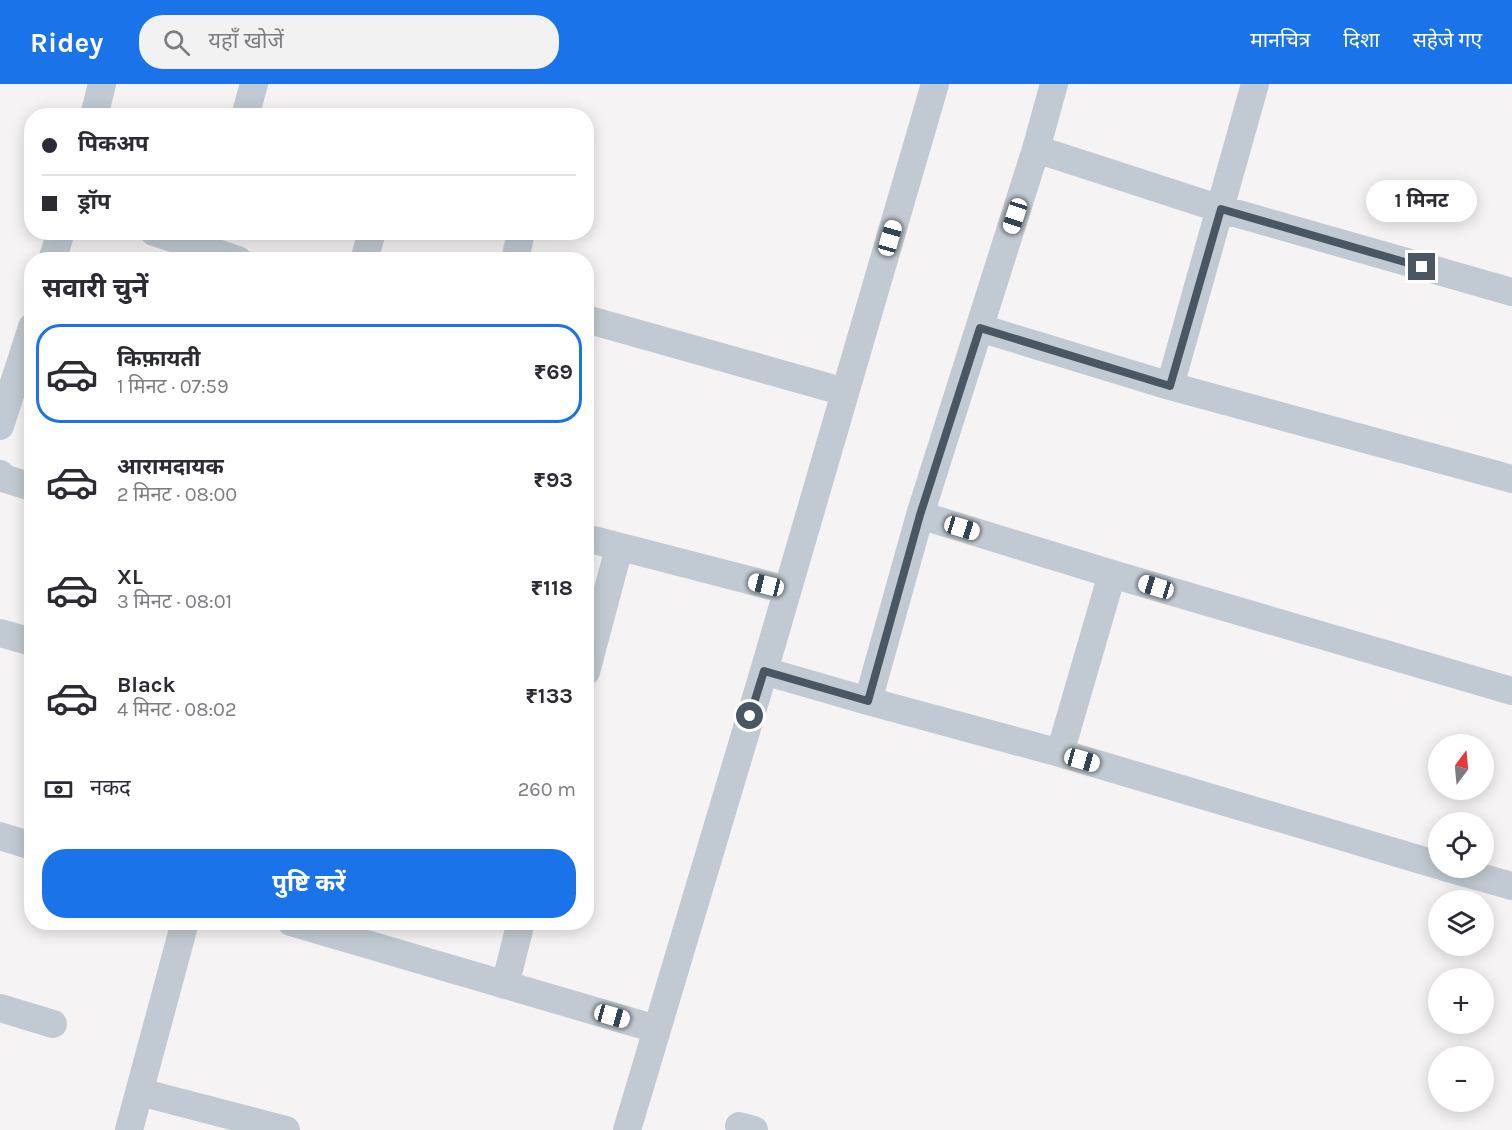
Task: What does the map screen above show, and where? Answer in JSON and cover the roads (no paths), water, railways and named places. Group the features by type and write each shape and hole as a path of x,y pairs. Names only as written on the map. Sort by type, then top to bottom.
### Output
{"street":[{"path":"96,108 102,84"},
{"path":"247,108 254,84"},
{"path":"627,1130 935,84"},
{"path":"868,701 920,515 1036,149 1054,84"},
{"path":"1170,386 1255,84"},
{"path":"1036,149 1221,209 1512,292"},
{"path":"209,242 225,252"},
{"path":"594,321 844,392"},
{"path":"980,328 1170,386 1512,479"},
{"path":"0,426 24,359"},
{"path":"0,474 6,479 24,485"},
{"path":"920,515 1112,574 1512,691"},
{"path":"594,540 787,590"},
{"path":"594,642 619,548"},
{"path":"1060,753 1112,574"},
{"path":"0,633 24,640"},
{"path":"764,671 1060,753 1428,862"},
{"path":"0,836 24,844"},
{"path":"1483,878 1512,886"},
{"path":"129,1130 183,930"},
{"path":"505,985 519,930"},
{"path":"349,931 505,985 656,1029"},
{"path":"0,1008 53,1024"},
{"path":"140,1092 286,1130"}]}
